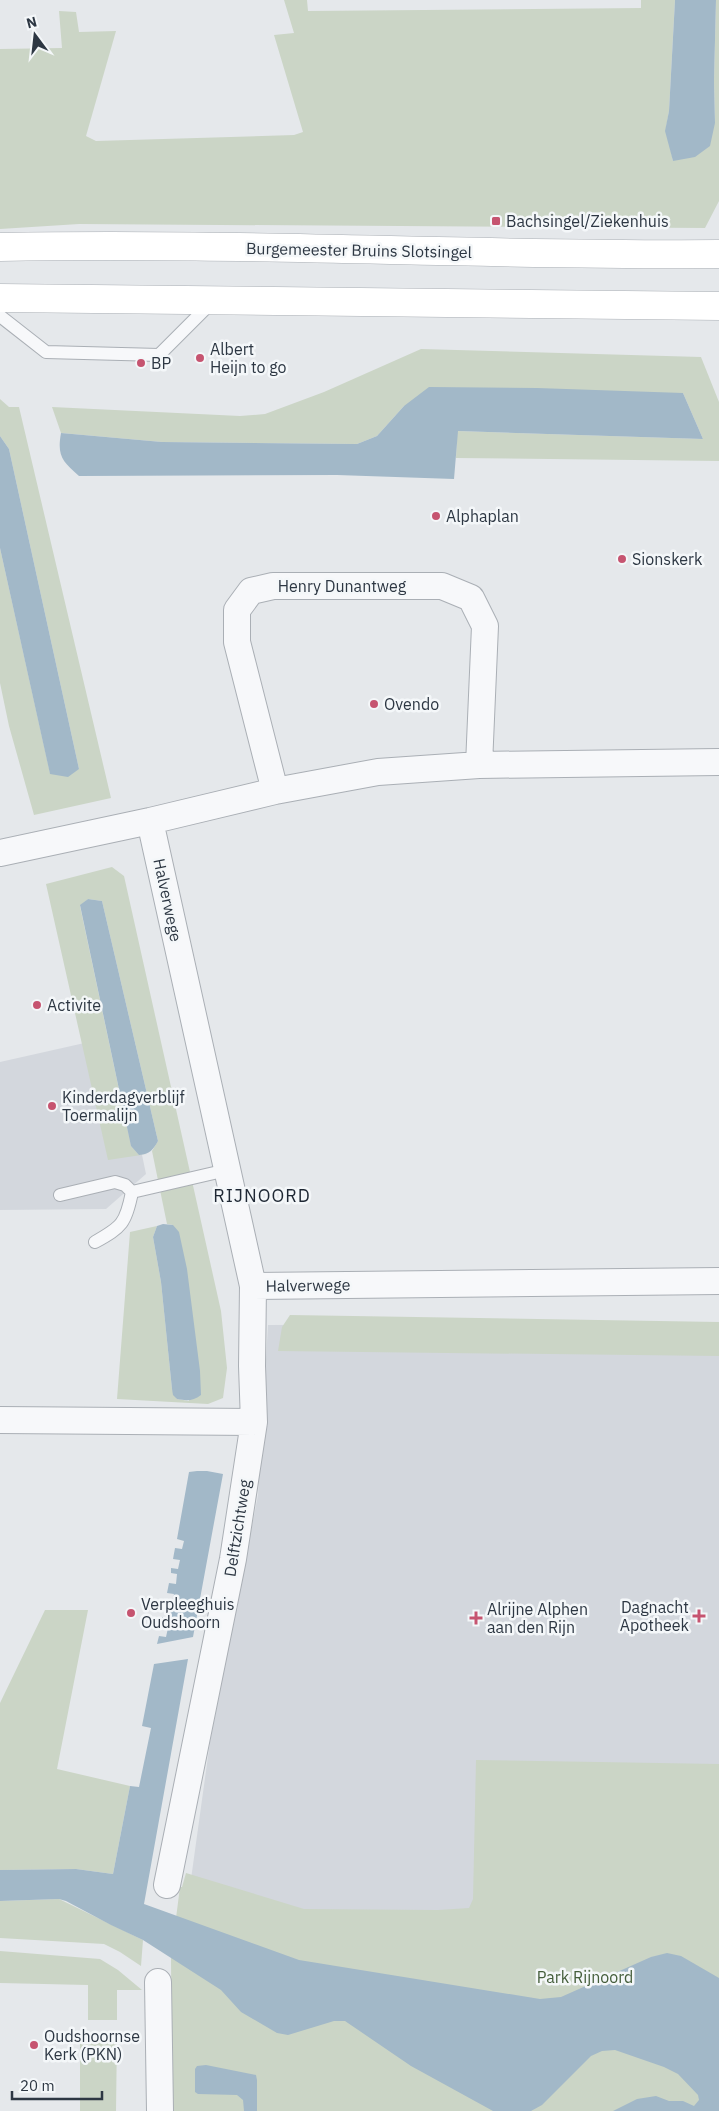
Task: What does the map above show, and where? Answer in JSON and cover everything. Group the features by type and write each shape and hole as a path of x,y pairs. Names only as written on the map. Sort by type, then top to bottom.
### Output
{"main road":[{"name":"Burgemeester Bruins Slotsingel","path":"0,247 106,245 495,253 719,254"},
{"path":"0,298 719,306"}],"street":[{"name":"Henry Dunantweg","path":"275,791 237,642 237,610 251,591 273,586 442,586 472,598 485,626 479,765"},
{"path":"0,853 150,821 275,791 378,772 479,765 719,762"},
{"name":"Halverwege","path":"150,821 253,1286 719,1281"},
{"name":"Delftzichtweg","path":"167,1885 233,1559 254,1422 252,1366 253,1286"},
{"path":"0,1420 254,1422"},
{"path":"158,1982 160,2111"}],"lane":[{"path":"0,316 46,352 159,355 214,300"},
{"path":"132,1192 227,1170"},
{"path":"60,1196 115,1182 125,1185 132,1192"},
{"path":"95,1242 116,1230 128,1213 132,1192"}],"shaded area":[{"name":"Kinderdagverblijf Toermalijn","path":"89,1042 141,1150 146,1174 106,1209 0,1210 0,1062"},
{"name":"Alrijne Alphen aan den Rijn","path":"719,1323 719,1957 187,1908 210,1742 258,1495 268,1325"}],"green space":[{"path":"284,0 307,0 308,11 641,8 641,0 675,0 669,111 666,128 673,161 715,123 716,0 719,0 719,201 705,228 79,224 0,229 0,49 62,48 59,11 76,12 79,32 116,31 86,136 96,141 294,135 303,132 274,35 294,33"},
{"path":"421,349 701,357 719,402 719,461 456,458 457,431 703,439 683,393 404,406 377,436 357,444 162,442 61,433 52,407 240,416 265,414 324,392"},
{"path":"0,399 9,407 19,407 111,798 34,815 9,726 0,683 0,548 50,773 79,769 9,449 0,436"},
{"path":"112,867 124,876 221,1311 227,1368 223,1398 208,1404 117,1399 130,1232 157,1226 153,1237 161,1282 172,1389 177,1399 189,1401 173,1225 167,1224 152,1151 158,1141 102,901 88,899 80,906 131,1146 139,1155 148,1154 108,1160 46,884"},
{"path":"290,1315 719,1322 719,1356 278,1351 282,1327"},
{"path":"45,1610 88,1610 57,1769 130,1786 113,1874 76,1869 0,1870 0,1703"},
{"name":"Park Rijnoord","path":"476,1760 719,1764 719,2111 172,2111 171,1957 180,1887 182,1887 186,1873 304,1909 438,1910 469,1908 473,1899"},
{"path":"59,1899 143,1940 141,1966 104,1944 0,1938 0,1901"},
{"path":"0,1951 100,1959 118,1970 142,1990 117,1990 117,2020 88,2020 88,1985 0,1983"},
{"path":"80,2035 117,2035 116,2111 80,2111"}],"water":[{"path":"675,0 716,0 715,123 710,146 695,157 673,161 665,131 669,111"},
{"path":"429,387 537,388 683,393 703,439 458,431 454,479 337,475 79,476 68,466 60,453 61,433 162,442 357,444 377,436 404,406"},
{"path":"0,436 9,449 79,769 68,777 50,774 0,548"},
{"path":"88,899 102,901 158,1141 151,1151 146,1154 139,1155 131,1146 80,905"},
{"path":"163,1224 173,1225 179,1232 187,1269 200,1371 201,1395 190,1400 177,1399 173,1395 172,1389 161,1282 153,1237 157,1226"},
{"path":"189,1472 223,1474 193,1637 157,1644 159,1636 166,1637 168,1628 161,1626 162,1617 170,1618 171,1609 164,1607 165,1602 172,1603 174,1594 167,1593 169,1583 176,1584 177,1574 171,1573 171,1568 178,1569 180,1560 173,1559 175,1548 182,1549 184,1541 177,1539"},
{"path":"188,1659 144,1904 299,1960 540,1999 561,1997 651,1957 667,1953 681,1956 719,1978 719,2111 613,2111 637,2099 656,2096 669,2101 683,2101 694,2106 699,2100 698,2095 678,2074 664,2067 615,2050 602,2051 591,2056 542,2105 531,2111 493,2111 411,2066 345,2021 334,2021 288,2035 277,2033 241,2012 221,1990 143,1940 66,1901 59,1899 0,1901 0,1870 76,1869 113,1874 130,1786 139,1787 151,1728 142,1726 154,1664"},
{"path":"206,2065 256,2075 257,2111 244,2111 243,2100 237,2095 198,2094 195,2092 195,2069 197,2066"}],"place":[{"name":"Bachsingel/Ziekenhuis","path":"496,221"},
{"name":"Albert Heijn to go","path":"200,358"},
{"name":"BP","path":"141,363"},
{"name":"Alphaplan","path":"436,516"},
{"name":"Sionskerk","path":"622,559"},
{"name":"Ovendo","path":"374,704"},
{"name":"Activite","path":"37,1005"},
{"name":"Kinderdagverblijf Toermalijn","path":"52,1106"},
{"name":"Verpleeghuis Oudshoorn","path":"131,1613"},
{"name":"Dagnacht Apotheek","path":"699,1616"},
{"name":"Alrijne Alphen aan den Rijn","path":"476,1618"},
{"name":"Oudshoornse Kerk (PKN)","path":"34,2045"}],"district":[{"name":"RIJNOORD","path":"262,1196"}]}
